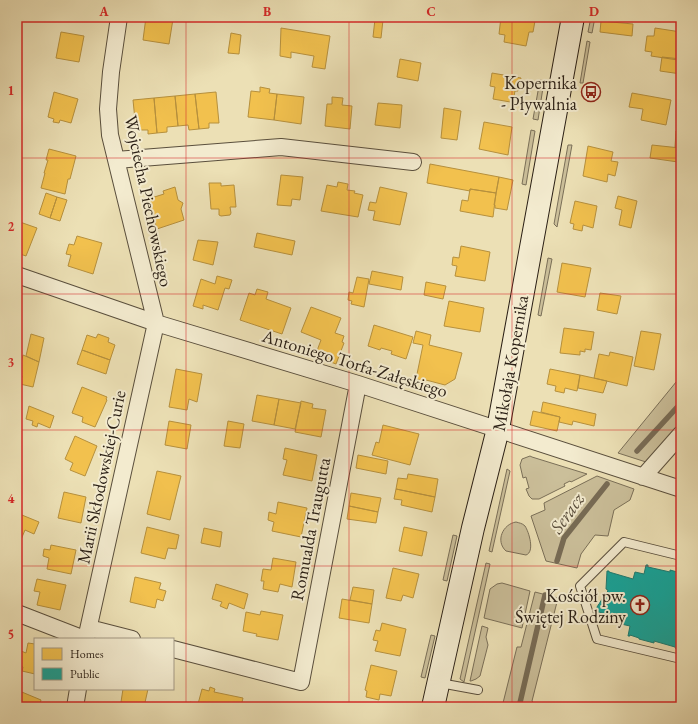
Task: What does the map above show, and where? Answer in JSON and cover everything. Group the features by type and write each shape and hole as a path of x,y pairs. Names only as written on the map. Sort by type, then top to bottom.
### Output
{"street":[{"name":"Wojciecha Piechowskiego","path":"119,17 111,72 108,109 110,135 156,322"},
{"name":"Mikołaja Kopernika","path":"433,707 473,528 498,429 573,17"},
{"path":"116,160 281,147 413,162"},
{"name":"Antoniego Torfa-Załęskiego","path":"17,275 156,322 358,384 681,489"},
{"name":"Marii Skłodowskiej-Curie","path":"86,635 156,322"},
{"name":"Romualda Traugutta","path":"174,649 301,682 358,384"},
{"path":"643,477 681,434"},
{"path":"17,613 86,635 120,638"},
{"path":"75,707 78,690"}],"lane":[{"path":"681,556 624,542 580,586 597,639 681,659"},
{"path":"439,682 478,690"}],"shaded area":[{"path":"591,17 595,17 592,33 588,32"},
{"path":"587,41 590,42 583,83 580,83"},
{"path":"540,80 544,81 538,120 533,119"},
{"path":"531,130 535,131 526,185 522,184"},
{"path":"568,145 572,145 557,227 554,224"},
{"path":"548,258 552,259 541,316 538,315"},
{"path":"681,376 681,426 646,462 618,453"},
{"path":"530,456 587,474 564,484 565,486 539,499 532,499 526,489 529,488 526,477 523,478 520,465 522,459"},
{"path":"507,469 510,471 492,552 489,551"},
{"path":"597,476 634,489 630,500 614,510 608,536 595,535 581,554 577,568 546,561 531,516 545,510 544,503"},
{"path":"516,522 525,526 528,533 531,546 529,553 526,555 506,551 501,543 504,529 511,523"},
{"path":"453,535 457,536 447,581 443,580"},
{"path":"486,563 490,564 464,682 460,679"},
{"path":"502,583 530,591 522,628 484,618 490,589 497,584"},
{"path":"535,592 558,598 532,701 537,707 502,707 517,647 521,647"},
{"path":"482,626 488,628 486,637 488,645 480,676 470,681"},
{"path":"431,635 435,636 425,678 421,677"}],"building: Homes":[{"path":"146,17 173,19 169,44 143,40"},
{"path":"501,17 513,17 535,21 533,32 529,32 526,46 504,42 505,35 499,34"},
{"path":"375,19 383,20 381,38 373,37"},
{"path":"601,21 633,24 632,36 600,32"},
{"path":"281,28 330,36 325,69 312,67 314,56 291,52 291,58 280,56"},
{"path":"655,28 681,32 678,60 651,56 652,52 645,51 647,36 654,36"},
{"path":"61,32 84,36 79,62 56,58"},
{"path":"231,33 241,35 239,54 228,53"},
{"path":"662,57 681,59 681,74 660,71"},
{"path":"400,59 421,63 418,81 397,77"},
{"path":"492,73 521,78 518,91 515,91 513,101 516,103 493,99 495,87 490,86"},
{"path":"260,87 270,89 269,93 277,94 274,120 248,117 251,91 260,92"},
{"path":"54,92 78,99 71,123 60,120 59,123 53,122 54,119 48,117"},
{"path":"216,92 219,123 209,123 209,128 199,129 195,94"},
{"path":"632,93 671,100 666,125 641,120 643,109 629,107"},
{"path":"195,94 199,129 189,130 188,125 178,126 175,96"},
{"path":"277,94 304,97 301,124 274,120"},
{"path":"175,96 178,126 167,127 167,132 157,133 154,98"},
{"path":"332,97 343,98 342,105 352,106 350,129 325,126 327,104 332,104"},
{"path":"154,98 157,133 148,134 148,130 136,130 133,100"},
{"path":"378,103 402,105 400,128 375,125"},
{"path":"444,108 461,111 457,140 441,138"},
{"path":"484,122 512,127 508,155 479,149"},
{"path":"676,131 681,132 681,148 675,147"},
{"path":"652,145 680,148 678,162 650,158"},
{"path":"588,146 613,152 611,161 618,162 615,176 608,174 607,182 583,176"},
{"path":"49,149 76,156 70,179 68,179 65,194 41,188 48,160 46,160"},
{"path":"430,164 499,177 496,193 470,189 470,191 427,183"},
{"path":"281,175 303,177 300,200 292,199 291,206 277,205"},
{"path":"499,177 513,180 507,210 495,208 494,205"},
{"path":"338,182 348,184 347,190 355,191 354,193 363,195 358,217 321,211 327,185 337,187"},
{"path":"209,183 221,183 221,186 234,185 236,207 230,207 230,215 221,216 219,215 219,209 211,209"},
{"path":"175,187 178,200 183,203 181,209 184,220 157,229 148,199 164,194 163,191"},
{"path":"380,187 407,193 400,225 373,220 375,211 368,210 370,202 376,203"},
{"path":"470,189 496,193 493,217 460,211 462,200 468,201"},
{"path":"46,193 57,197 50,218 39,214"},
{"path":"618,196 637,201 631,228 619,225 622,210 615,208"},
{"path":"57,197 67,200 60,221 50,218"},
{"path":"575,201 597,206 593,228 583,225 582,231 573,229 574,224 570,223"},
{"path":"17,221 37,228 26,256 17,253"},
{"path":"257,233 295,241 292,255 254,247"},
{"path":"77,236 102,243 93,274 68,266 71,255 66,254 69,244 74,245"},
{"path":"198,240 218,242 213,265 193,260"},
{"path":"461,246 490,252 485,281 455,276 457,266 452,265 453,257 459,258"},
{"path":"562,263 591,268 585,297 557,292"},
{"path":"372,271 403,277 401,290 369,284"},
{"path":"217,276 232,280 229,289 225,288 218,310 203,305 203,309 193,306 201,279 215,284"},
{"path":"357,277 369,279 364,307 351,304 352,301 348,300 349,292 353,293"},
{"path":"426,282 446,286 443,299 424,295"},
{"path":"257,289 268,292 266,299 291,308 282,334 240,320 249,293 255,295"},
{"path":"600,293 621,296 617,314 597,310"},
{"path":"449,301 484,308 480,332 444,326"},
{"path":"311,307 341,318 335,333 344,336 342,342 344,343 336,364 315,356 321,340 301,332"},
{"path":"17,312 21,313 17,324"},
{"path":"374,325 413,337 406,359 391,354 392,351 381,348 380,350 368,346"},
{"path":"564,328 594,332 591,350 585,349 585,352 580,351 580,355 560,353"},
{"path":"416,331 431,335 429,345 462,353 455,379 445,385 416,379 423,345 413,343"},
{"path":"641,331 661,334 654,370 634,366"},
{"path":"31,334 44,338 39,362 26,356"},
{"path":"98,334 109,338 108,342 115,345 110,360 82,350 87,335 96,338"},
{"path":"82,350 110,360 106,374 77,364"},
{"path":"610,352 633,357 627,386 594,378 599,354 609,356"},
{"path":"23,355 39,362 33,387 20,384 22,376 18,375"},
{"path":"176,369 202,374 197,402 189,399 187,410 169,407"},
{"path":"550,369 580,375 577,391 565,388 564,393 555,391 556,386 547,384"},
{"path":"580,375 607,381 603,393 578,388"},
{"path":"82,387 107,397 95,427 82,422 83,417 72,413"},
{"path":"257,395 279,399 274,425 252,421"},
{"path":"279,399 301,403 295,429 274,425"},
{"path":"301,401 313,404 312,408 326,410 321,437 295,432"},
{"path":"543,402 596,414 594,426 573,421 572,425 559,422 560,417 541,412"},
{"path":"29,406 54,416 50,428 38,423 37,427 32,425 33,421 26,419"},
{"path":"533,411 560,417 557,431 530,425"},
{"path":"169,421 191,425 187,449 165,445"},
{"path":"228,421 244,424 240,448 224,446"},
{"path":"383,425 419,434 410,465 372,455 376,442 379,443"},
{"path":"75,436 97,446 85,476 70,470 73,463 65,459"},
{"path":"285,448 317,455 312,481 283,475 287,460 283,459"},
{"path":"358,455 388,461 386,474 356,468"},
{"path":"157,471 181,476 170,520 147,514"},
{"path":"408,474 438,479 435,497 396,489 398,478 407,479"},
{"path":"396,489 435,497 432,512 401,505 402,500 394,499"},
{"path":"64,492 86,497 81,523 58,518"},
{"path":"351,493 381,498 378,512 349,506"},
{"path":"278,502 307,508 301,537 272,531 274,522 268,520 269,512 276,514"},
{"path":"349,506 378,512 376,523 347,519"},
{"path":"17,513 39,522 34,534 25,530 20,542 17,541"},
{"path":"147,527 179,535 176,549 168,548 165,559 141,553"},
{"path":"404,527 427,532 422,556 399,551"},
{"path":"204,528 222,532 220,547 201,543"},
{"path":"51,545 76,550 71,574 47,569 49,558 43,556 44,549 50,550"},
{"path":"273,558 296,562 292,587 280,584 278,592 263,589 264,581 261,581 263,569 271,570"},
{"path":"393,568 419,574 413,598 403,595 401,601 386,598"},
{"path":"135,577 161,583 159,589 166,591 163,601 157,599 155,608 130,602"},
{"path":"37,579 66,585 60,610 37,605 40,592 34,591"},
{"path":"216,584 248,594 244,609 229,603 227,609 220,606 222,602 212,599"},
{"path":"353,587 374,590 372,604 350,600"},
{"path":"342,599 372,604 369,623 339,618"},
{"path":"261,611 283,615 278,640 256,636 257,634 243,631 246,612 260,615"},
{"path":"382,623 406,629 400,656 375,651 378,641 373,640 376,630 380,631"},
{"path":"28,643 34,644 34,674 22,671 23,667 18,666 21,651 26,653"},
{"path":"371,665 397,671 391,696 380,694 379,700 366,697 367,691 365,690"},
{"path":"210,687 215,689 214,692 243,698 241,707 189,707 190,702 198,704 202,689 209,691"},
{"path":"17,690 41,700 39,707 17,707"},
{"path":"123,690 148,690 144,707 121,702"}],"building: Public":[{"name":"Kościół pw. Świętej Rodziny","path":"646,565 648,565 648,567 681,573 681,635 677,649 675,647 654,641 654,643 630,635 628,636 630,626 621,624 622,618 598,612 596,613 597,607 604,596 606,596 608,590 606,589 607,571 633,579 635,572 644,574"}],"waterway":[{"name":"Seracz","path":"637,451 681,403"},
{"name":"Seracz","path":"557,561 564,538 607,484"},
{"name":"Seracz","path":"519,707 545,595"}],"place":[{"name":"Kopernika - Pływalnia","path":"591,92"},
{"name":"Kościół pw. Świętej Rodziny","path":"640,605"}]}
